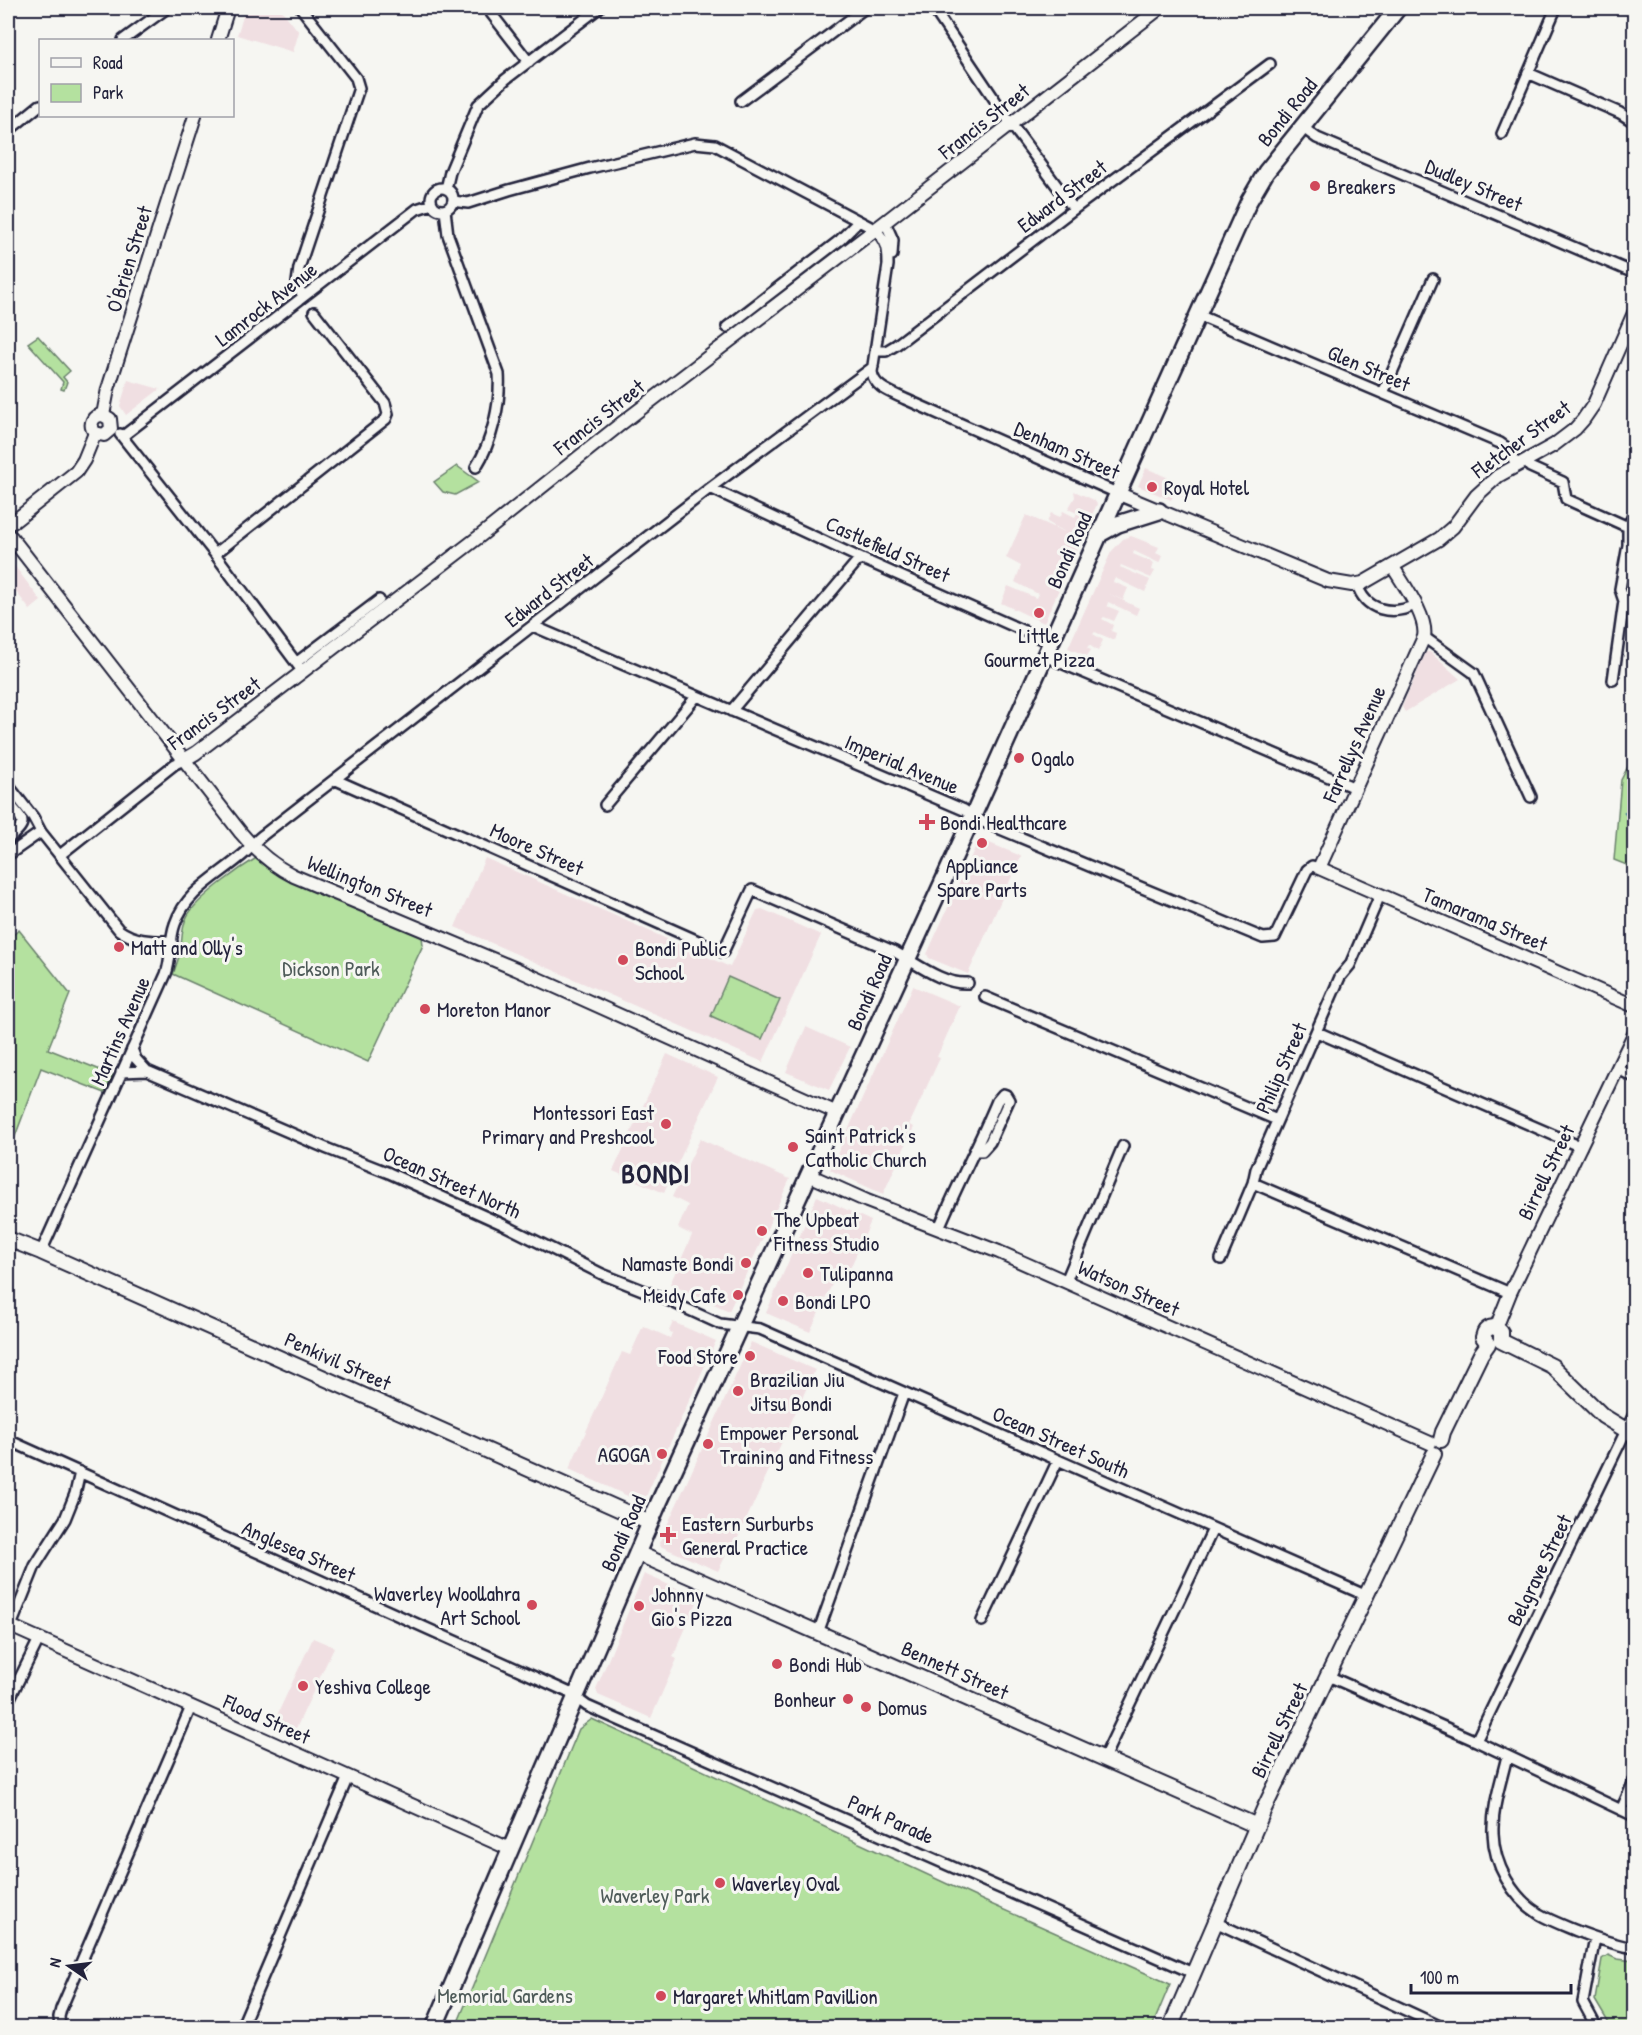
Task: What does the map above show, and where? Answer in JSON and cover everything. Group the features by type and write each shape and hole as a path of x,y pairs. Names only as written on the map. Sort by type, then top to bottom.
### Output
{"main road":[{"name":"Bondi Road","path":"434,2028 650,1523 973,816 1256,188 1266,172 1398,8"},
{"path":"1098,535 1118,524 1159,511"},
{"name":"Penkivil Street","path":"8,1239 650,1523"},
{"path":"1495,1338 1552,1366 1603,1416 1630,1433"},
{"name":"Birrell Street","path":"1170,2028 1257,1826 1435,1446 1481,1354 1495,1338"},
{"name":"Bennett Street","path":"637,1553 1257,1826"}],"street":[{"path":"124,39 167,8"},
{"path":"218,39 228,8"},
{"path":"301,8 356,78 359,88 299,268 297,283 303,297"},
{"path":"487,8 529,62"},
{"path":"446,189 450,172 478,105 506,79 599,8"},
{"path":"741,101 866,8"},
{"path":"933,8 1011,124 1074,209"},
{"name":"Francis Street","path":"300,667 480,536 622,423 881,226 1160,8"},
{"path":"1502,134 1556,8"},
{"name":"Edward Street","path":"875,351 886,351 896,345 1074,209 1270,64"},
{"path":"1528,73 1635,122"},
{"path":"8,131 39,106"},
{"name":"O'Brien Street","path":"103,415 108,389 195,117"},
{"name":"Dudley Street","path":"1302,127 1317,138 1635,273"},
{"path":"453,201 468,203 579,171 695,143 715,145 859,221 881,226 888,250 888,265 873,367"},
{"path":"440,188 446,189 452,194 453,201 445,210 438,209 432,204 431,197 434,191 440,188"},
{"name":"Lamrock Avenue","path":"123,436 417,210 432,204"},
{"path":"445,210 448,235 499,374 500,394 485,450 476,467"},
{"path":"727,327 840,240 859,221"},
{"path":"1383,393 1433,279"},
{"path":"215,554 386,419 388,414 386,403 315,312"},
{"name":"Fletcher Street","path":"1393,567 1447,534 1483,488 1498,476 1554,445 1583,420 1594,404 1634,313"},
{"name":"Glen Street","path":"1198,315 1500,443 1521,462 1563,482 1566,499 1628,527"},
{"name":"Edward Street","path":"252,846 262,835 336,780 710,488 873,367"},
{"name":"Denham Street","path":"873,367 873,378 885,389 1117,493 1328,581 1343,585 1358,584"},
{"path":"9,537 15,529 10,520 76,472 84,460 95,433 92,426 93,420 103,415 110,419 109,432 104,435 95,433"},
{"path":"111,427 123,436 300,667"},
{"name":"Castlefield Street","path":"710,488 1048,649 1355,788"},
{"path":"1613,680 1623,602 1620,589 1628,545 1628,527 1635,513"},
{"name":"Wellington Street","path":"9,537 252,846 275,865 294,876 506,965 837,1113"},
{"path":"731,711 860,558"},
{"path":"1415,605 1398,611 1380,608 1365,601 1358,584 1393,567 1415,605 1424,625 1424,637 1474,674 1531,797"},
{"name":"Francis Street","path":"60,855 176,764 196,753 379,600"},
{"name":"Imperial Avenue","path":"533,626 960,808 981,821 1267,939 1278,934 1307,870 1312,866 1319,868"},
{"name":"Farrellys Avenue","path":"1319,868 1424,637"},
{"path":"605,805 696,697"},
{"name":"Moore Street","path":"336,780 723,952 752,890 907,959"},
{"path":"8,784 33,817 41,832 119,930 129,937 140,940 172,942"},
{"path":"8,802 21,819 22,824 21,828 8,839"},
{"path":"8,855 41,832"},
{"name":"Martins Avenue","path":"41,1252 166,974 176,920 189,897 252,846"},
{"name":"Tamarama Street","path":"1319,868 1635,1006"},
{"name":"Philip Street","path":"1221,1258 1277,1120 1340,977 1350,965 1380,895"},
{"path":"907,959 916,966 952,981 960,984 968,983"},
{"path":"985,997 1277,1120"},
{"path":"1317,1032 1581,1148"},
{"name":"Birrell Street","path":"1495,1338 1510,1293 1635,1034"},
{"path":"132,1049 136,1059 147,1071"},
{"path":"1618,1070 1635,1077"},
{"name":"Ocean Street North","path":"121,1072 147,1071 389,1173 502,1224 602,1274 720,1324 740,1327"},
{"path":"939,1228 997,1101 1003,1094 1006,1095 1009,1100 990,1142 982,1151 976,1151"},
{"path":"1066,1281 1123,1146"},
{"name":"Watson Street","path":"809,1175 867,1201 939,1228 1066,1281 1435,1446"},
{"path":"1253,1183 1510,1293"},
{"name":"Ocean Street South","path":"740,1327 760,1329 1366,1596"},
{"path":"818,1633 904,1393"},
{"name":"Belgrave Street","path":"1476,1742 1630,1433 1635,1414"},
{"name":"Anglesea Street","path":"8,1440 565,1690 575,1697"},
{"path":"982,1621 1058,1460"},
{"path":"9,1625 35,1566 65,1519 75,1494 80,1472"},
{"path":"1104,1758 1213,1529"},
{"name":"Flood Street","path":"9,1625 510,1849"},
{"path":"8,1702 39,1639"},
{"path":"1328,1676 1635,1816"},
{"name":"Park Parade","path":"575,1697 587,1706 1193,1973"},
{"path":"60,2028 61,2009 191,1707"},
{"path":"1507,1756 1493,1823 1494,1845 1503,1873 1520,1899 1539,1914 1595,1938 1635,1948"},
{"path":"241,2028 348,1777"},
{"path":"1621,1809 1635,1781"},
{"path":"1215,1922 1444,2028"},
{"path":"1595,1938 1583,2002 1597,2028"}],"shaded area":[{"path":"246,8 280,8 299,32 293,52 237,35"},
{"path":"128,380 160,389 126,415 120,406"},
{"path":"1146,468 1189,487 1184,498 1174,494 1171,500 1138,486"},
{"path":"1074,491 1094,500 1097,504 1044,623 1001,603 1008,586 1036,598 1038,594 1015,582 1021,566 1006,558 1026,515 1065,532 1047,522 1051,513 1060,517 1063,511 1075,517 1077,513 1068,509 1075,497"},
{"path":"1131,536 1159,547 1156,553 1162,556 1159,563 1134,551 1133,554 1154,563 1152,570 1155,571 1151,578 1121,565 1120,567 1150,580 1145,592 1115,578 1113,582 1128,588 1123,600 1107,593 1139,608 1136,615 1108,602 1107,606 1119,611 1114,621 1104,617 1102,619 1113,625 1111,631 1116,633 1114,640 1095,632 1093,634 1103,640 1098,651 1089,645 1087,648 1091,650 1087,656 1068,648 1111,552 1123,539"},
{"path":"8,557 41,601 30,610 8,581"},
{"path":"1426,652 1430,652 1460,679 1405,712 1402,707"},
{"path":"982,840 1021,856 968,974 929,958 927,954 978,841"},
{"name":"Bondi Public School","path":"485,858 730,967 757,910 762,909 821,935 763,1062 455,927"},
{"path":"913,986 960,1006 937,1057 940,1058 909,1125 914,1127 883,1194 830,1170"},
{"path":"806,1027 850,1047 829,1090 786,1072"},
{"name":"Montessori East Primary and Preshcool","path":"667,1054 718,1077 664,1193 613,1171"},
{"path":"700,1139 790,1179 729,1311 670,1284 692,1235 678,1228 688,1205 672,1197"},
{"path":"817,1196 871,1221 848,1273 839,1269 810,1332 766,1313"},
{"path":"673,1322 716,1341 643,1503 569,1469 622,1352 630,1355 643,1326 670,1338 672,1333 669,1331"},
{"path":"751,1342 815,1370 735,1544 732,1543 718,1571 660,1546 659,1543"},
{"path":"644,1574 699,1598 673,1657 677,1659 651,1718 598,1695 596,1689"},
{"name":"Yeshiva College","path":"313,1638 334,1647 293,1735 272,1726"}],"green space":[{"path":"38,336 70,371 63,377 67,382 64,390 61,389 63,382 28,343"},
{"path":"457,466 479,482 455,495 443,492 434,482"},
{"path":"1634,755 1634,868 1614,860 1621,780"},
{"name":"Dickson Park","path":"261,855 421,928 423,945 368,1062 173,974 180,954 184,926 190,911 219,884"},
{"path":"19,930 70,994 48,1049 113,1075 105,1093 41,1068 14,1139 8,1140 8,939"},
{"path":"728,977 780,1000 762,1039 711,1016"},
{"name":"Waverley Park","path":"592,1719 984,1901 1170,1984 1152,2027 456,2027 579,1729"},
{"path":"1608,1955 1617,1959 1634,1961 1634,2027 1611,2027 1595,2000 1602,1959"}],"waterway":[{"path":"1625,813 1634,821"}],"place":[{"name":"Breakers","path":"1315,186"},
{"name":"Royal Hotel","path":"1152,487"},
{"name":"Little Gourmet Pizza","path":"1039,613"},
{"name":"Ogalo","path":"1019,758"},
{"name":"Bondi Healthcare","path":"927,822"},
{"name":"Appliance Spare Parts","path":"982,843"},
{"name":"Matt and Olly's","path":"119,947"},
{"name":"Bondi Public School","path":"623,960"},
{"name":"Moreton Manor","path":"425,1009"},
{"name":"Montessori East Primary and Preshcool","path":"666,1124"},
{"name":"Saint Patrick's Catholic Church","path":"793,1147"},
{"name":"The Upbeat Fitness Studio","path":"762,1231"},
{"name":"Namaste Bondi","path":"746,1263"},
{"name":"Tulipanna","path":"808,1273"},
{"name":"Meidy Cafe","path":"738,1295"},
{"name":"Bondi LPO","path":"783,1301"},
{"name":"Food Store","path":"750,1356"},
{"name":"Brazilian Jiu Jitsu Bondi","path":"738,1391"},
{"name":"Empower Personal Training and Fitness","path":"708,1444"},
{"name":"AGOGA","path":"662,1454"},
{"name":"Eastern Surburbs General Practice","path":"668,1535"},
{"name":"Waverley Woollahra Art School","path":"532,1605"},
{"name":"Johnny Gio's Pizza","path":"639,1606"},
{"name":"Bondi Hub","path":"777,1664"},
{"name":"Yeshiva College","path":"303,1686"},
{"name":"Bonheur","path":"848,1699"},
{"name":"Domus","path":"866,1707"},
{"name":"Waverley Oval","path":"720,1883"},
{"name":"Margaret Whitlam Pavillion","path":"661,1996"}],"district":[{"name":"BONDI","path":"656,1173"}],"park label":[{"name":"Memorial Gardens","path":"505,1995"}]}
